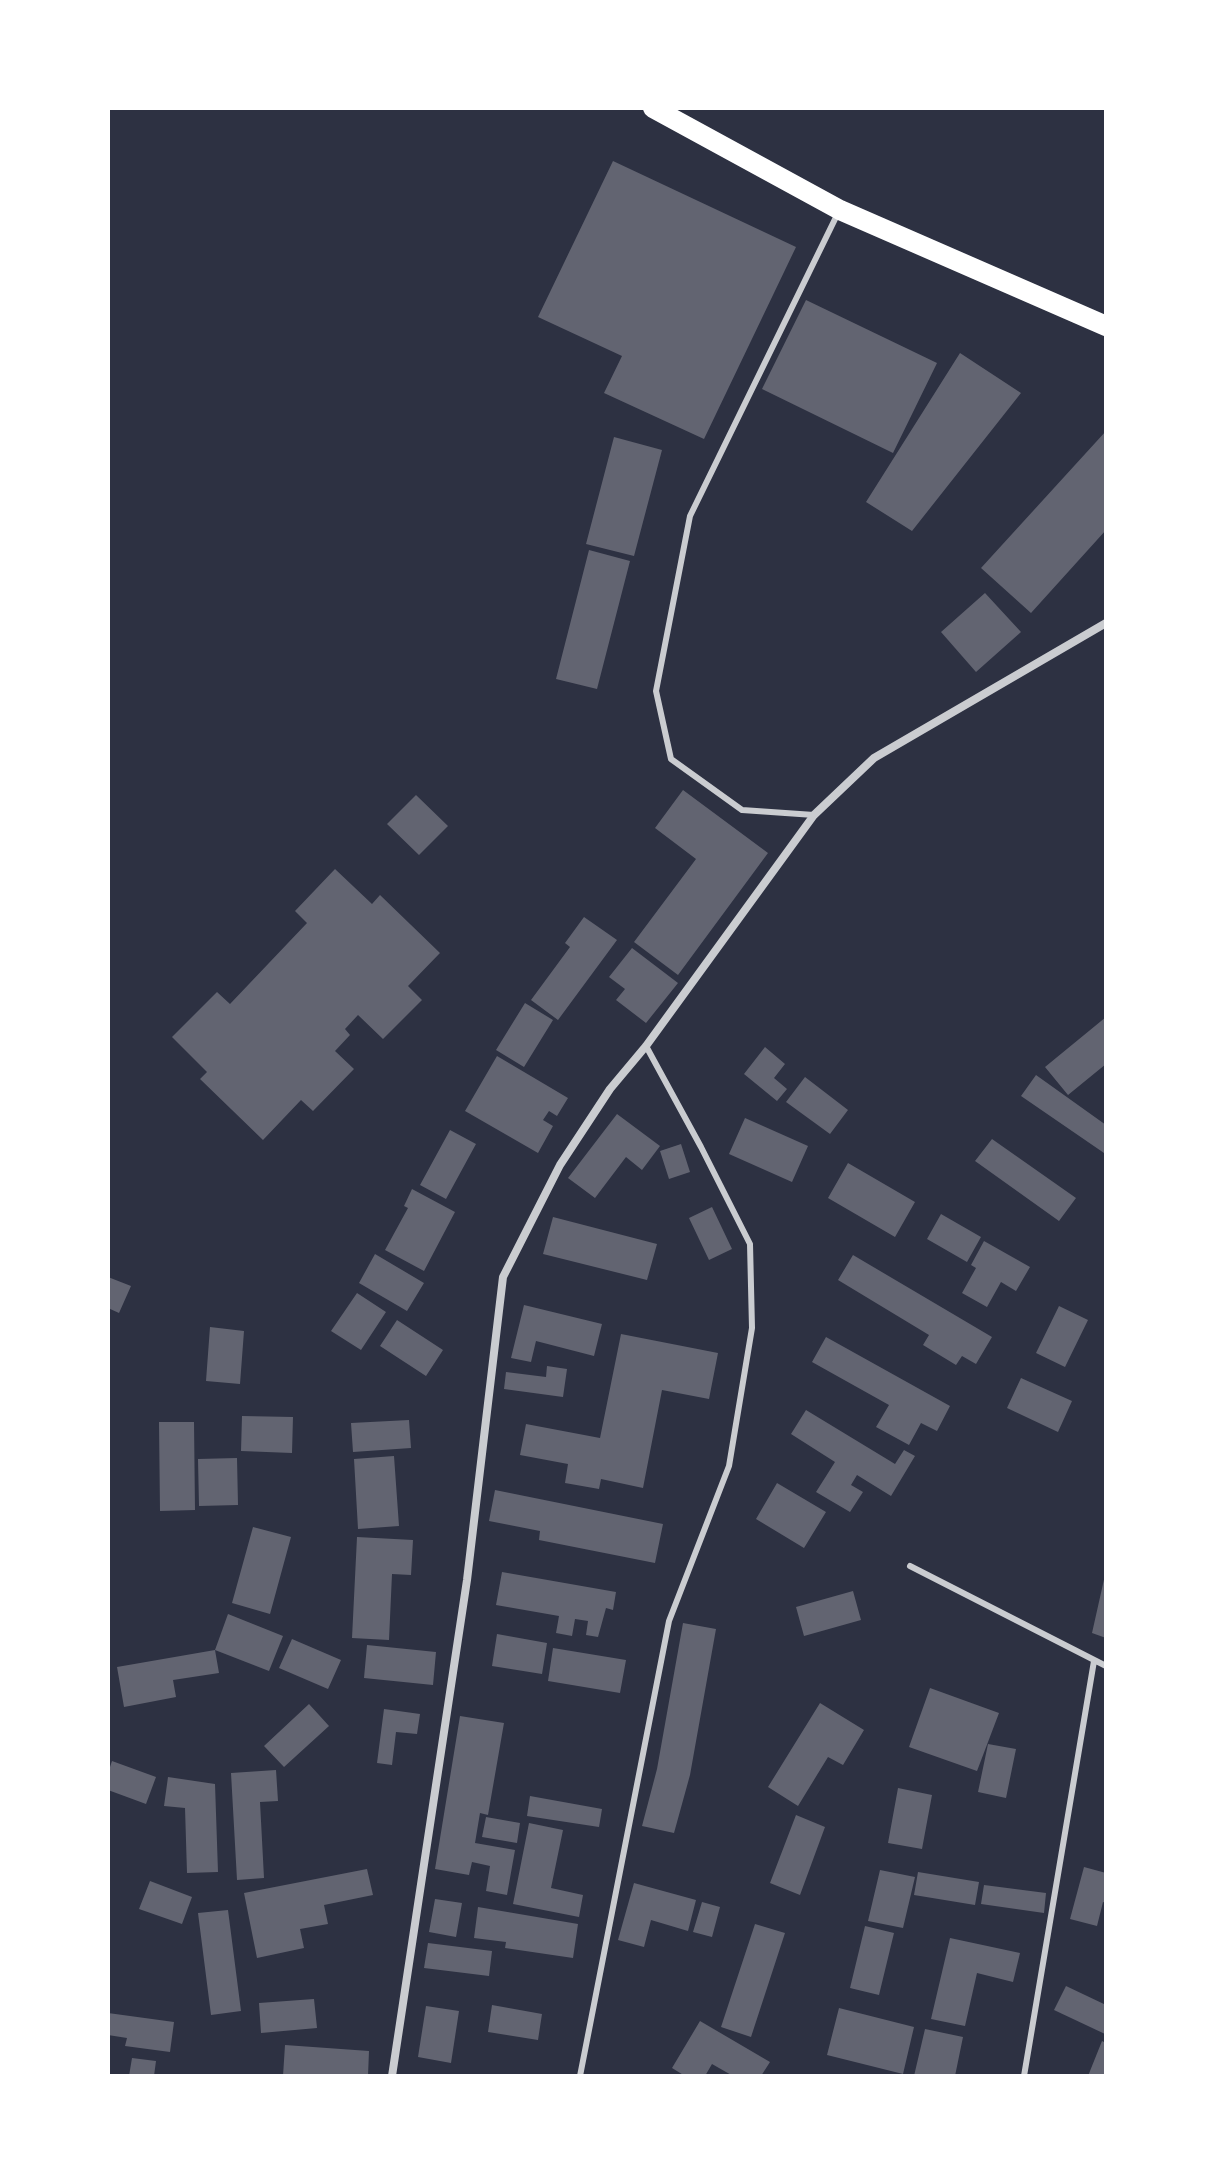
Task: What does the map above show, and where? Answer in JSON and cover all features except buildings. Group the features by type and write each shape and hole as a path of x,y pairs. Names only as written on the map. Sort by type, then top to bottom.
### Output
{"main road":[{"path":"653,108 840,210 1106,326"}],"street":[{"path":"392,2076 467,1580 503,1277 560,1165 610,1089 646,1046 814,815 874,758 1106,623"}],"lane":[{"path":"814,815 742,810 671,759 656,691 690,516 840,210"},
{"path":"580,2076 669,1621 729,1466 752,1328 750,1244 646,1046"},
{"path":"910,1566 1106,1666"},
{"path":"1024,2076 1094,1661"}]}
